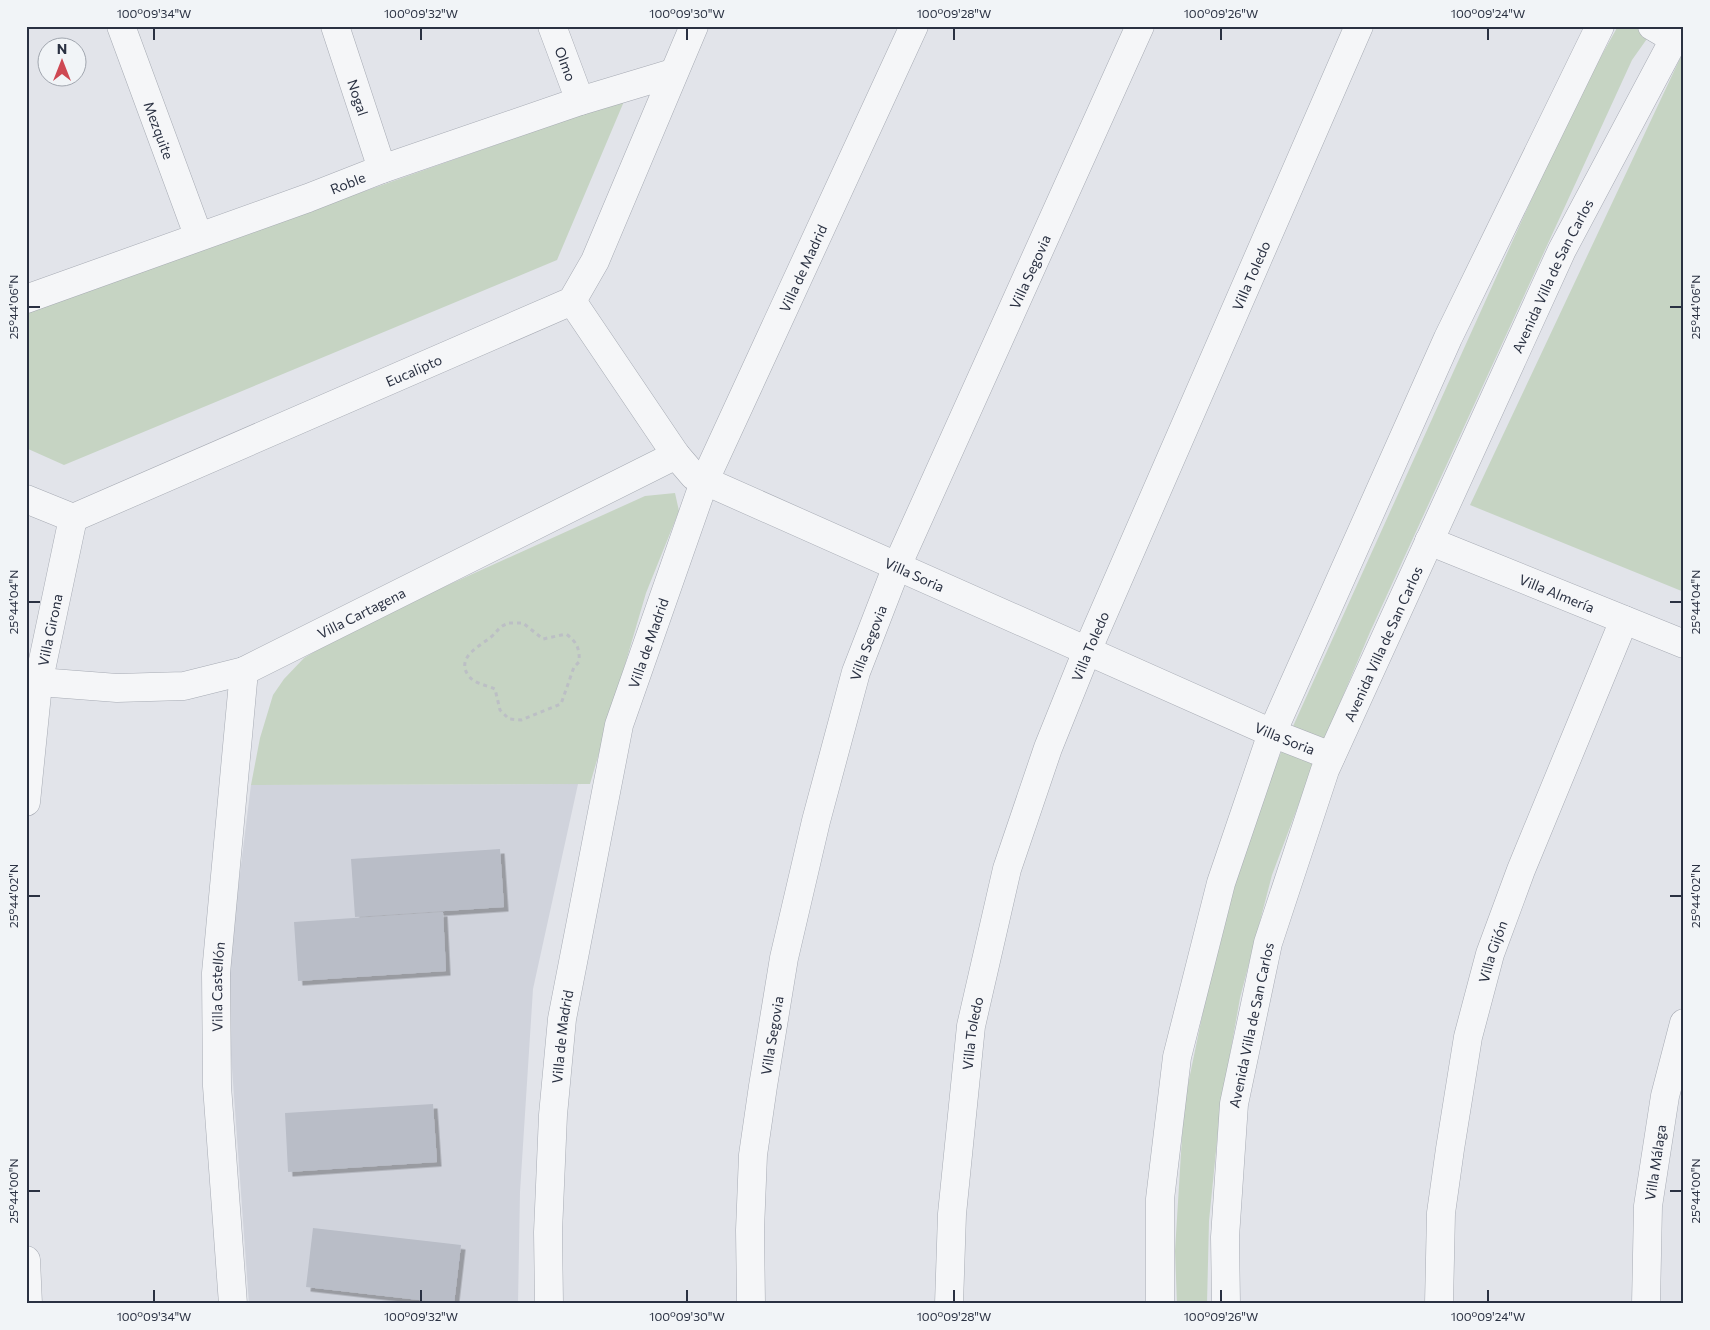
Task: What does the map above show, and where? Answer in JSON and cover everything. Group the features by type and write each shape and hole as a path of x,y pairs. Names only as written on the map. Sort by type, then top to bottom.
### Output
{"street":[{"name":"Mezquite","path":"121,26 198,235"},
{"name":"Nogal","path":"335,26 382,168"},
{"name":"Olmo","path":"552,26 580,101"},
{"path":"572,301 595,261 694,26"},
{"name":"Villa de Madrid","path":"549,1304 548,1232 553,1115 562,1019 619,725 704,482 914,26"},
{"name":"Villa Segovia","path":"751,1304 752,1155 784,958 816,821 856,672 897,566 1140,26"},
{"name":"Villa Toledo","path":"949,1304 952,1214 971,1026 1007,869 1048,748 1087,651 1358,26"},
{"path":"1160,1304 1160,1199 1177,1056 1221,882 1272,733 1448,338 1600,26"},
{"name":"Avenida Villa de San Carlos","path":"1226,1304 1225,1237 1234,1104 1268,943 1331,756 1562,250 1669,30"},
{"name":"Roble","path":"26,299 198,235 308,198 382,168 580,101 673,72"},
{"name":"Villa Soria","path":"572,301 676,455 694,476 704,482 1272,733 1331,756"},
{"name":"Eucalipto","path":"73,518 572,301"},
{"name":"Villa Cartagena","path":"32,682 117,688 184,686 244,671 676,455"},
{"path":"26,499 73,518"},
{"name":"Villa Girona","path":"26,802 32,682 73,518"},
{"name":"Villa Almería","path":"1430,541 1684,644"},
{"name":"Villa Gijón","path":"1439,1304 1441,1213 1450,1149 1468,1037 1490,954 1521,870 1624,620"},
{"name":"Villa Castellón","path":"233,1304 217,1086 216,973 244,671"},
{"name":"Villa Málaga","path":"1646,1304 1648,1206 1665,1096 1684,1023"},
{"path":"26,1260 28,1304"}],"path":[{"path":"509,623 523,623 542,638 566,634 575,641 580,651 579,662 574,667 561,704 521,720 509,719 500,710 496,690 477,683 468,676 466,659 469,653 493,635 499,627 509,623"}],"shaded area":[{"path":"578,784 533,989 520,1192 518,1304 249,1304 226,985 251,785"}],"green space":[{"path":"1618,26 1656,26 1632,60 1370,632 1310,774 1272,875 1240,998 1220,1111 1209,1221 1207,1304 1177,1304 1175,1251 1184,1104 1218,939 1266,786 1575,103"},
{"path":"1684,50 1684,592 1470,505"},
{"path":"625,99 557,260 64,465 26,448 26,311"},
{"path":"675,493 679,511 646,593 590,784 251,785 260,738 273,695 284,679 304,658 362,624 645,496"}],"building":[{"path":"500,849 504,907 355,917 351,859"},
{"path":"443,912 446,971 298,981 294,922"},
{"path":"433,1104 437,1162 288,1172 285,1113"},
{"path":"313,1228 461,1245 454,1304 306,1287"}]}
